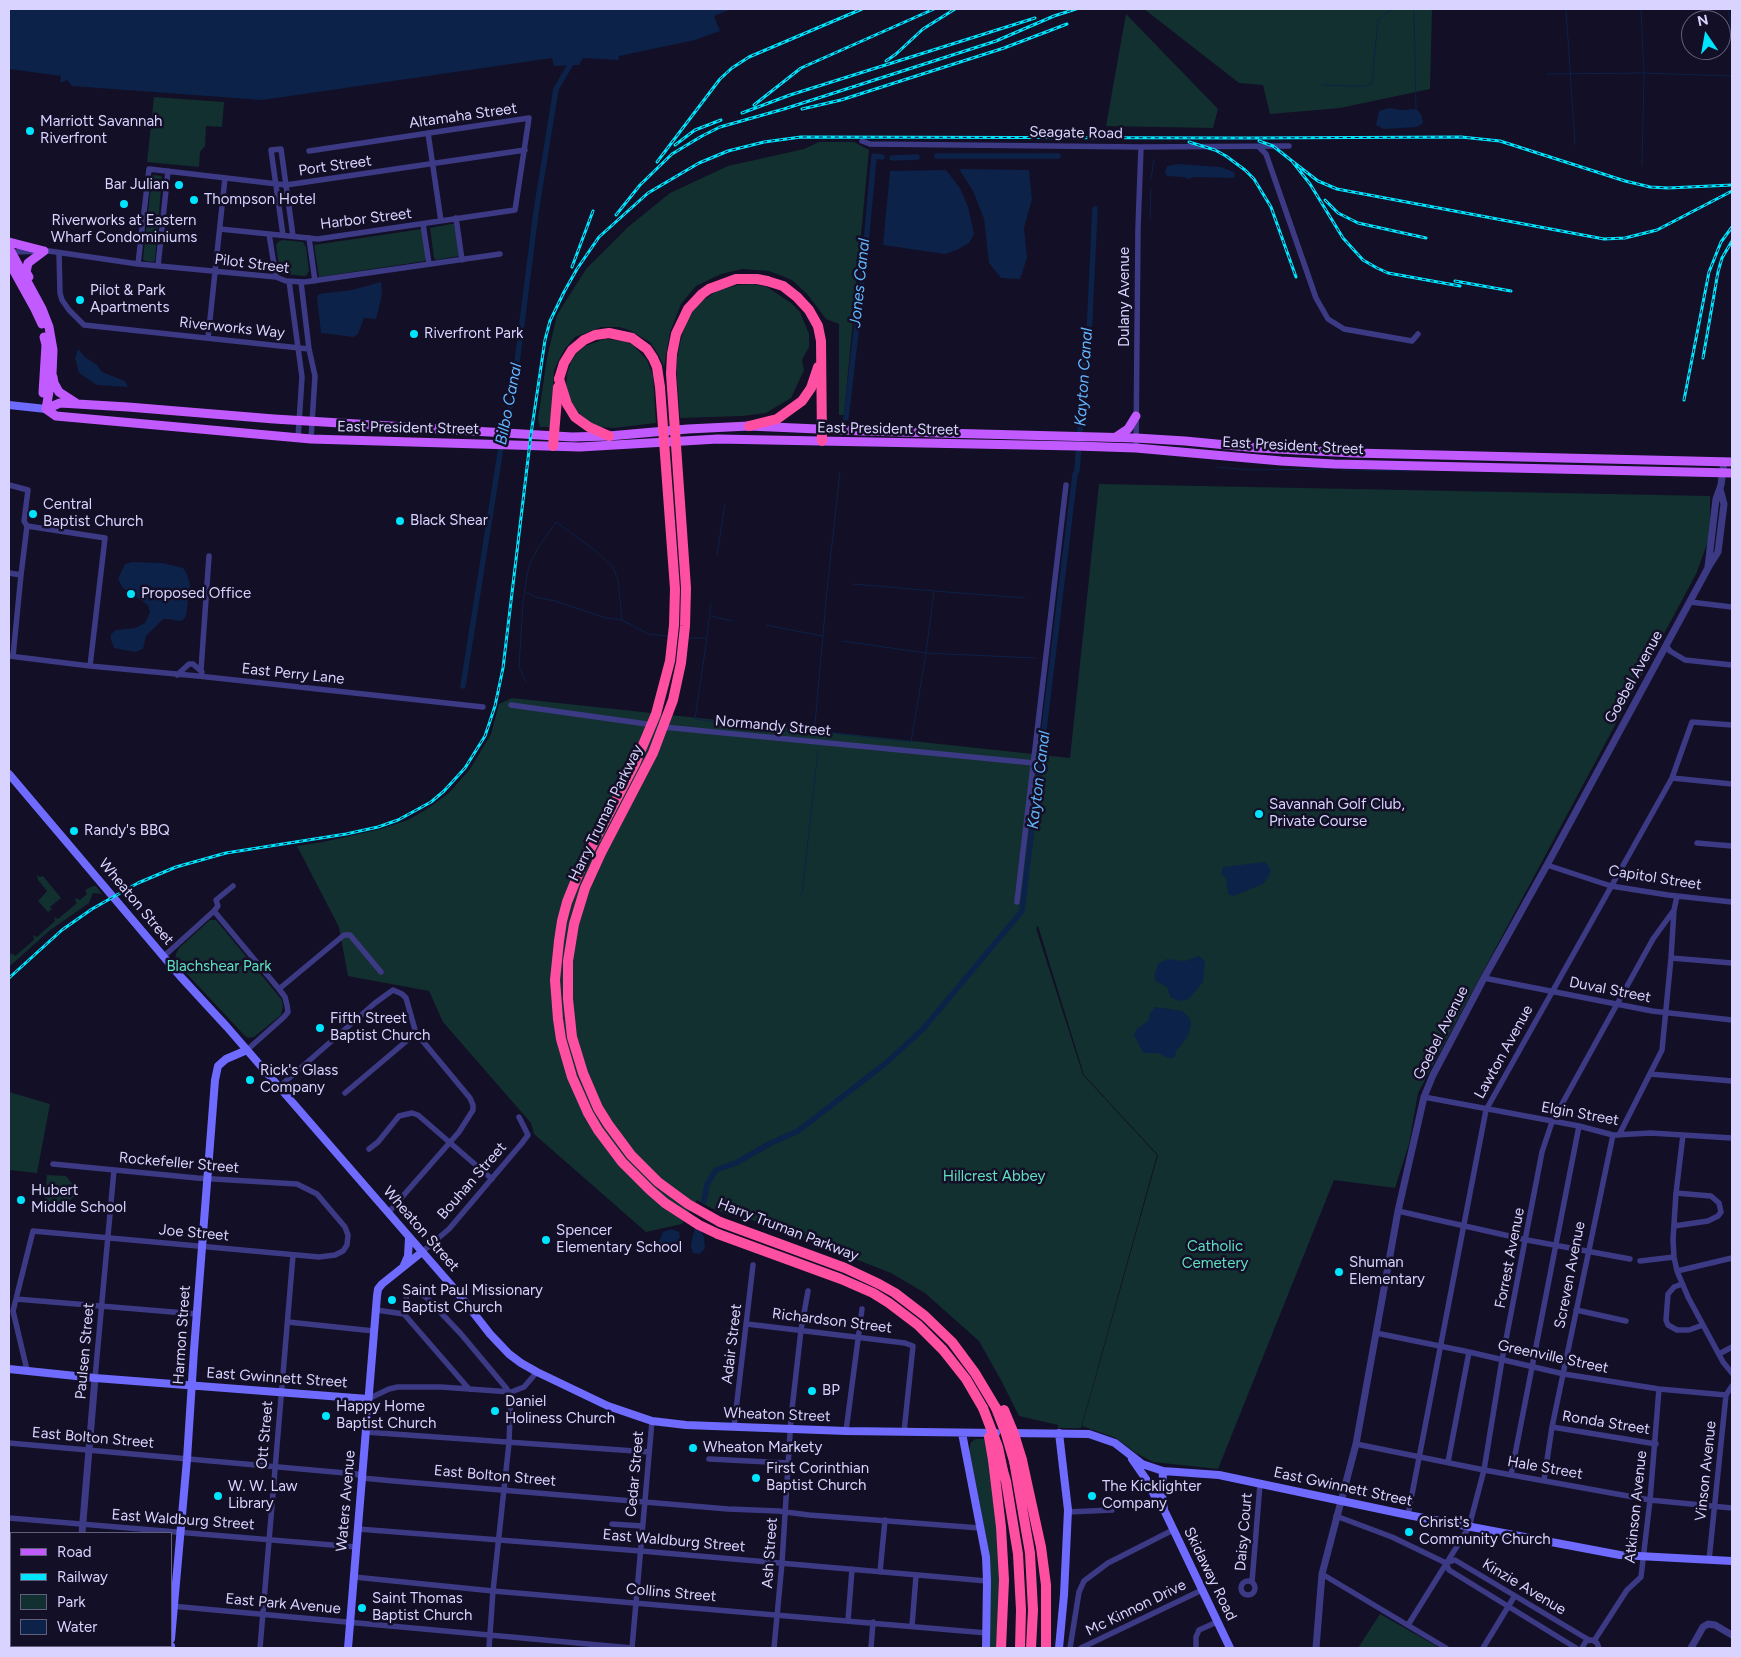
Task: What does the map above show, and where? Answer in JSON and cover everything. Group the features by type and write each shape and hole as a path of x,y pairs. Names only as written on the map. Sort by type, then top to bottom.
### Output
{"highway":[{"name":"Harry Truman Parkway","path":"821,341 814,318 804,303 783,286 757,279 736,279 709,289 688,309 676,334 671,374 686,588 685,626 681,663 673,700 653,753 601,853 585,888 574,924 568,961 568,999 572,1037 583,1073 598,1108 625,1147 658,1182 688,1204 720,1222 862,1275 895,1293 962,1348 979,1368 999,1409 1014,1434 1018,1460"},
{"name":"Harry Truman Parkway","path":"553,441 559,379 564,363 572,350 595,334 615,333 632,338 647,349 657,367 660,387 675,588 674,625 670,661 656,714 635,764 582,865 567,902 562,921 555,980 558,1019 566,1059 580,1096 598,1130 616,1154 635,1176 665,1203 699,1225 718,1234 841,1279 873,1294 904,1313 931,1336 955,1364 966,1379 980,1408"},
{"path":"750,426 777,419 802,401 811,388 817,374 821,341"},
{"path":"821,341 822,441"},
{"path":"559,379 567,404 575,416 589,427 609,436"},
{"path":"980,1408 994,1460 1001,1518 1004,1580 1001,1648"},
{"path":"980,1408 998,1447 1006,1481 1018,1554 1021,1610 1020,1648"},
{"path":"1018,1460 1030,1553 1033,1610 1032,1648"},
{"path":"1018,1460 1043,1556 1046,1585 1046,1648"}],"main road":[{"path":"9,242 44,251"},
{"path":"10,251 42,310 49,327 53,350 52,374 46,409"},
{"path":"42,310 38,293 26,272 26,267 31,260 44,251"},
{"path":"9,262 41,322 46,345 43,394 46,409"},
{"path":"52,374 59,392 79,404"},
{"name":"East President Street","path":"46,409 60,403 312,421 515,432 553,441 602,447 718,439 1079,446 1136,448 1214,456 1334,464 1728,473"},
{"name":"East President Street","path":"9,405 46,409 56,416 310,439 514,444 688,429 750,426 822,430 1116,437 1258,448 1354,452 1728,462"},
{"path":"1116,437 1128,429 1136,416"},
{"path":"1214,456 1251,455 1258,448"},
{"name":"Wheaton Street","path":"9,774 163,957 388,1212 503,1348 537,1372 608,1406 652,1421 734,1427 846,1431 1089,1434 1115,1443 1130,1456"},
{"name":"Harmon Street","path":"172,1622 188,1459 215,1080 218,1066 226,1059 247,1050"},
{"path":"403,1267 408,1256 409,1238"},
{"name":"Bouhan Street","path":"377,1296 378,1289 382,1284 422,1252"},
{"name":"Waters Avenue","path":"348,1648 377,1296"},
{"name":"East Gwinnett Street","path":"9,1368 95,1378 368,1399"},
{"path":"962,1433 986,1557 986,1648"},
{"path":"1059,1434 1068,1512 1065,1586 1059,1648"},
{"name":"East Gwinnett Street","path":"1130,1456 1142,1464 1163,1471 1219,1476 1620,1556 1732,1561"},
{"name":"Skidaway Road","path":"1130,1456 1165,1512 1230,1648"},
{"path":"1154,1494 1163,1471"},
{"name":"Skidaway Road","path":"1163,1471 1162,1495 1165,1512"}],"street":[{"name":"Altamaha Street","path":"309,151 529,118 514,210"},
{"path":"428,133 441,221"},
{"name":"Seagate Road","path":"862,141 870,144 1141,147 1289,146"},
{"name":"Dulany Avenue","path":"1136,448 1138,228 1141,147"},
{"path":"1259,147 1266,154 1316,298 1328,319 1344,329 1412,341 1418,334"},
{"path":"283,235 271,150 281,149 293,236"},
{"name":"Port Street","path":"138,264 148,169 286,185 525,150"},
{"path":"158,266 168,171"},
{"path":"208,338 225,178"},
{"name":"Harbor Street","path":"220,229 318,238 514,210"},
{"path":"456,218 462,260"},
{"path":"424,224 429,264"},
{"path":"269,234 276,277"},
{"path":"308,238 315,281"},
{"name":"Pilot Street","path":"10,251 44,251 138,264 276,277 301,282 500,254"},
{"name":"Riverworks Way","path":"59,253 62,300 68,310 84,325 309,348"},
{"path":"289,281 302,384 298,438"},
{"path":"301,282 309,348 315,376 310,439"},
{"name":"Goebel Avenue","path":"1316,1648 1322,1574 1356,1444 1398,1211 1424,1097 1433,1075 1484,978 1718,552 1724,504 1720,489 1728,473 1728,462"},
{"path":"9,485 28,490 24,521 28,526 105,538 90,666 11,656 28,526"},
{"path":"1017,902 1066,485"},
{"path":"201,670 209,556"},
{"path":"9,573 21,575"},
{"path":"1690,602 1732,607"},
{"path":"1667,646 1670,651 1686,660 1732,665"},
{"path":"177,675 189,664 193,664 201,670 204,676"},
{"name":"East Perry Lane","path":"90,666 204,676 483,707"},
{"name":"Normandy Street","path":"511,705 703,732 1034,763"},
{"name":"Lawton Avenue","path":"1408,1515 1486,1110 1672,778 1692,722 1732,725"},
{"path":"1672,778 1732,784"},
{"path":"1697,843 1732,846"},
{"name":"Capitol Street","path":"1547,865 1611,886 1732,902"},
{"path":"163,957 214,911 218,906 216,900 232,886"},
{"name":"Screven Avenue","path":"1544,1480 1552,1427 1587,1251 1616,1135 1662,1050 1674,910 1677,896"},
{"name":"Forrest Avenue","path":"1408,1625 1469,1527 1484,1470 1502,1360 1527,1240 1542,1152 1552,1122 1653,939 1674,910"},
{"path":"214,911 285,997 288,1012 247,1050"},
{"path":"279,989 344,935 350,935 381,972"},
{"path":"1671,958 1732,963"},
{"name":"Duval Street","path":"1484,978 1666,1014 1732,1020"},
{"path":"279,1087 358,1016 393,990 406,998 416,1034 470,1098 473,1110 449,1142 388,1212"},
{"path":"345,1093 416,1034"},
{"path":"1650,1074 1732,1081"},
{"name":"Elgin Street","path":"1424,1097 1579,1126 1616,1135 1651,1133 1732,1138"},
{"path":"369,1149 378,1142 399,1116 412,1113 418,1116 492,1179"},
{"name":"Bouhan Street","path":"422,1252 449,1229 528,1135 519,1117"},
{"path":"1511,1475 1579,1126"},
{"path":"1683,1134 1676,1193 1674,1257 1682,1284 1719,1354 1732,1373"},
{"name":"Rockefeller Street","path":"53,1164 297,1184 317,1194 345,1227 348,1235 347,1243"},
{"name":"Paulsen Street","path":"82,1532 114,1170"},
{"path":"1674,1226 1715,1218 1721,1212 1719,1203 1711,1196 1676,1193"},
{"path":"1398,1211 1527,1240 1630,1259"},
{"name":"Joe Street","path":"16,1298 33,1231 319,1257 335,1255 343,1251 347,1243"},
{"name":"Ott Street","path":"260,1648 293,1255"},
{"path":"1640,1261 1674,1257"},
{"path":"1677,1271 1732,1258"},
{"name":"Adair Street","path":"734,1427 753,1265"},
{"path":"1682,1284 1674,1287 1668,1294 1666,1320 1668,1325 1677,1330 1689,1330 1703,1325"},
{"path":"404,1314 407,1293 410,1290 414,1290 426,1297 509,1392 509,1443 493,1590 489,1648"},
{"name":"Ash Street","path":"774,1648 791,1428 801,1330 808,1290"},
{"path":"27,1370 12,1318 16,1298 197,1314"},
{"path":"846,1431 862,1309"},
{"path":"376,1310 404,1314 469,1389"},
{"path":"1576,1310 1626,1322"},
{"path":"288,1322 374,1331"},
{"name":"Richardson Street","path":"747,1324 905,1343 913,1346 904,1432"},
{"name":"Greenville Street","path":"1376,1333 1564,1374 1659,1389 1726,1395"},
{"path":"1719,1354 1732,1347"},
{"path":"1448,1462 1469,1352"},
{"path":"509,1392 524,1387 537,1372"},
{"name":"Vinson Avenue","path":"1709,1560 1726,1395 1732,1386"},
{"name":"East Gwinnett Street","path":"368,1399 398,1387 509,1392"},
{"name":"Atkinson Avenue","path":"1582,1648 1584,1643 1597,1645 1627,1590 1641,1577 1656,1444 1659,1389"},
{"name":"Cedar Street","path":"632,1648 652,1421"},
{"name":"Ronda Street","path":"1552,1427 1656,1444"},
{"path":"365,1432 649,1452"},
{"name":"East Bolton Street","path":"9,1443 357,1474 362,1478 980,1528"},
{"name":"Hale Street","path":"1356,1444 1484,1470 1650,1500 1732,1508"},
{"path":"709,1459 788,1463"},
{"name":"Daisy Court","path":"1252,1582 1260,1484"},
{"path":"1068,1512 1112,1510"},
{"name":"Kinzie Avenue","path":"1336,1516 1392,1537 1446,1562 1455,1560 1597,1645"},
{"name":"East Waldburg Street","path":"9,1518 159,1532"},
{"path":"880,1572 885,1520"},
{"path":"612,1524 642,1526"},
{"name":"East Waldburg Street","path":"358,1529 499,1539 987,1581"},
{"path":"1070,1648 1079,1592 1084,1581 1108,1563 1173,1530"},
{"name":"East Waldburg Street","path":"172,1533 356,1547"},
{"name":"Kinzie Avenue","path":"1446,1562 1449,1570 1576,1648"},
{"path":"848,1621 852,1569"},
{"path":"1322,1574 1446,1648"},
{"path":"912,1626 916,1576"},
{"name":"Collins Street","path":"354,1577 987,1633"},
{"name":"Mc Kinnon Drive","path":"1081,1648 1202,1590"},
{"path":"1483,1648 1514,1596"},
{"name":"East Park Avenue","path":"173,1606 632,1648"},
{"path":"871,1648 873,1622"},
{"path":"1196,1648 1196,1637 1199,1630 1217,1622"},
{"path":"1691,1648 1703,1627 1708,1624 1715,1625 1732,1635"}],"green space":[{"path":"1144,9 1432,9 1430,89 1340,108 1270,114 1263,85 1239,83"},
{"path":"1126,14 1218,109 1213,128 1106,126"},
{"path":"154,97 224,102 222,127 206,126 205,146 200,152 199,167 147,162"},
{"path":"819,142 854,142 869,150 844,415 839,415 839,324 826,319 808,295 792,280 769,271 742,269 721,274 696,286 681,304 670,332 664,367 650,342 629,330 619,327 601,327 575,337 564,350 554,370 551,427 540,427 538,419 547,358 557,315 586,269 628,227 670,193 728,166 804,149"},
{"path":"153,175 162,177 155,260 153,262 143,259"},
{"path":"454,224 459,256 436,260 434,258 430,228"},
{"path":"422,229 425,261 319,277 314,245"},
{"path":"279,241 303,242 306,247 309,271 306,276 280,274 276,245"},
{"path":"753,284 767,287 791,303 800,312 809,334 809,347 802,360 804,370 791,398 766,413 742,416 680,418 677,358 687,320 699,303 717,291 738,285"},
{"path":"605,339 624,341 633,345 647,360 653,375 656,423 614,428 600,427 588,422 569,399 566,387 567,374 571,362 585,346"},
{"path":"1099,484 1710,496 1710,536 1696,574 1418,1093 1409,1144 1395,1188 1334,1180 1218,1469 1153,1462 1136,1453 1116,1438 1082,1426 1158,1155 1084,1075 1038,926 1036,928 1083,1075 1157,1155 1081,1428 1058,1428 1058,1425 1019,1416 979,1341 925,1293 891,1273 763,1223 726,1214 697,1200 682,1224 646,1232 534,1134 531,1123 443,1022 429,991 348,976 339,927 297,846 381,829 408,820 427,809 449,793 470,769 491,734 499,704 512,698 1070,758"},
{"path":"37,875 43,876 61,898 50,907 52,909 48,912 38,901 47,891 38,880"},
{"path":"96,886 102,894 93,893 89,903 49,931 9,967 9,956 12,953 15,956 34,940 33,935 37,937 55,921 54,917 58,919 77,903 76,898 80,900 87,894 85,890"},
{"name":"Blachshear Park","path":"210,920 216,920 282,1000 281,1015 254,1037 248,1038 244,1035 175,961 179,948"},
{"path":"9,1092 50,1104 37,1173 9,1170"},
{"path":"47,1175 66,1176 79,1193 70,1200 65,1212 44,1208"},
{"path":"976,1439 984,1439 989,1459 996,1518 1000,1580 996,1648 990,1648 990,1585 986,1538 969,1450 971,1442"},
{"path":"1380,1614 1440,1648 1358,1648"}],"water":[{"path":"9,9 731,9 714,16 720,31 695,40 619,56 618,60 583,58 579,65 554,66 552,58 262,100 72,86 67,80 60,83 61,76 9,69"},
{"path":"1389,108 1401,110 1416,109 1421,114 1423,123 1417,127 1383,129 1376,125 1379,111"},
{"path":"1178,164 1221,167 1234,172 1235,176 1233,178 1195,177 1188,179 1167,176 1165,172 1167,166"},
{"path":"959,169 1029,170 1032,199 1024,228 1027,258 1020,279 1001,278 989,263 984,219 973,191"},
{"path":"946,170 960,188 968,207 974,234 969,243 945,254 883,245 890,171"},
{"path":"381,282 382,294 376,319 364,318 358,334 353,337 321,333 317,297 319,294 352,290"},
{"path":"78,349 85,357 97,365 102,372 125,381 128,387 97,385 79,373 75,358"},
{"path":"132,562 162,563 183,568 190,585 186,616 183,620 163,619 146,636 143,649 135,652 114,648 111,640 111,634 116,630 135,628 145,623 150,612 148,605 123,588 118,579 125,564"},
{"path":"1264,862 1271,870 1263,884 1233,896 1228,894 1226,878 1221,874 1223,867"},
{"path":"1199,956 1205,961 1203,982 1189,999 1180,1001 1171,998 1168,988 1156,981 1154,976 1158,964 1167,959 1185,961"},
{"path":"1155,1007 1183,1011 1190,1019 1191,1025 1188,1036 1175,1053 1174,1058 1168,1058 1158,1053 1143,1053 1134,1035 1137,1029 1148,1021 1150,1013"},
{"path":"695,1228 701,1231 704,1237 705,1248 700,1254 693,1253 691,1247"},
{"path":"671,1229 679,1232 680,1240 672,1245 660,1248 658,1244 663,1232"}],"waterway":[{"path":"1323,85 1366,86 1372,83 1378,20 1392,9"},
{"path":"1414,9 1416,109"},
{"path":"1566,9 1575,144"},
{"path":"1641,9 1644,73 1642,166"},
{"path":"1728,9 1732,35"},
{"name":"Bilbo Canal","path":"463,686 505,422 512,402 536,212 556,89 570,65"},
{"path":"1547,74 1644,73 1732,76"},
{"name":"Jones Canal","path":"846,418 874,156 882,157"},
{"name":"Jones Canal","path":"937,156 1058,156"},
{"name":"Jones Canal","path":"892,158 917,157"},
{"path":"1151,179 1154,159"},
{"path":"1150,218 1151,190"},
{"name":"Kayton Canal","path":"704,1201 707,1184 716,1170 736,1163 769,1144 798,1131 886,1063 923,1029 1022,911 1075,474 1077,471 1084,372 1089,335 1095,209"},
{"path":"1217,467 1248,470 1326,469"},
{"path":"1343,470 1416,471"},
{"path":"689,638 707,638 695,719 814,735 840,472"},
{"path":"717,555 725,504"},
{"path":"526,592 535,597 555,601 606,618 622,620 618,580 613,567 597,552 556,522 538,548 530,563 527,575 523,602 519,666 526,682"},
{"path":"853,584 934,591 926,653 1035,658"},
{"path":"935,591 1024,598"},
{"path":"707,637 711,603"},
{"path":"711,616 732,621"},
{"path":"622,620 648,634 668,636"},
{"path":"766,625 822,636"},
{"path":"831,733 911,742 926,653 843,641"},
{"path":"798,897 802,893 818,750"}],"railway":[{"path":"657,162 720,79 732,68 749,57 862,9"},
{"path":"754,105 801,68 934,9"},
{"path":"886,61 923,29 955,9"},
{"path":"616,215 640,185 672,154 720,127 784,109 996,41 1054,16 1076,9"},
{"path":"742,113 790,95 1035,18"},
{"path":"802,109 841,100 1004,48 1067,24"},
{"path":"675,145 695,130 721,120"},
{"path":"9,978 62,930 92,909 138,883 176,867 226,853 346,834 378,827 398,820 431,802 465,768 485,736 495,706 503,668 531,434 545,340 550,321 577,269 599,237 648,193 699,163 728,151 764,142 801,137 1461,137 1500,141 1625,181 1650,187 1732,185"},
{"path":"1259,141 1273,146 1292,161 1310,184 1343,238 1363,260 1388,273 1460,286"},
{"path":"1189,142 1215,150 1226,156 1254,179 1271,207 1296,277"},
{"path":"1292,161 1318,181 1337,189 1604,239 1625,238 1657,230 1732,191"},
{"path":"1325,200 1338,213 1358,223 1426,238"},
{"path":"572,267 593,211"},
{"path":"1684,400 1709,272 1721,242 1732,227"},
{"path":"1703,358 1718,272 1722,258 1732,241"},
{"path":"1455,281 1511,291"}],"place":[{"name":"Marriott Savannah Riverfront","path":"30,131"},
{"name":"Bar Julian","path":"179,185"},
{"name":"Thompson Hotel","path":"194,200"},
{"name":"Riverworks at Eastern Wharf Condominiums","path":"124,204"},
{"name":"Pilot & Park Apartments","path":"80,300"},
{"name":"Riverfront Park","path":"414,334"},
{"name":"Central Baptist Church","path":"33,514"},
{"name":"Black Shear","path":"400,521"},
{"name":"Proposed Office","path":"131,594"},
{"name":"Savannah Golf Club, Private Course","path":"1259,814"},
{"name":"Randy's BBQ","path":"74,831"},
{"name":"Fifth Street Baptist Church","path":"320,1028"},
{"name":"Rick's Glass Company","path":"250,1080"},
{"name":"Hubert Middle School","path":"21,1200"},
{"name":"Spencer Elementary School","path":"546,1240"},
{"name":"Shuman Elementary","path":"1339,1272"},
{"name":"Saint Paul Missionary Baptist Church","path":"392,1300"},
{"name":"BP","path":"812,1391"},
{"name":"Daniel Holiness Church","path":"495,1411"},
{"name":"Happy Home Baptist Church","path":"326,1416"},
{"name":"Wheaton Markety","path":"693,1448"},
{"name":"First Corinthian Baptist Church","path":"756,1478"},
{"name":"W. W. Law Library","path":"218,1496"},
{"name":"The Kicklighter Company","path":"1092,1496"},
{"name":"Christ's Community Church","path":"1409,1532"},
{"name":"Saint Thomas Baptist Church","path":"362,1608"}],"park label":[{"name":"Hillcrest Abbey","path":"994,1177"},
{"name":"Catholic Cemetery","path":"1215,1256"}]}
